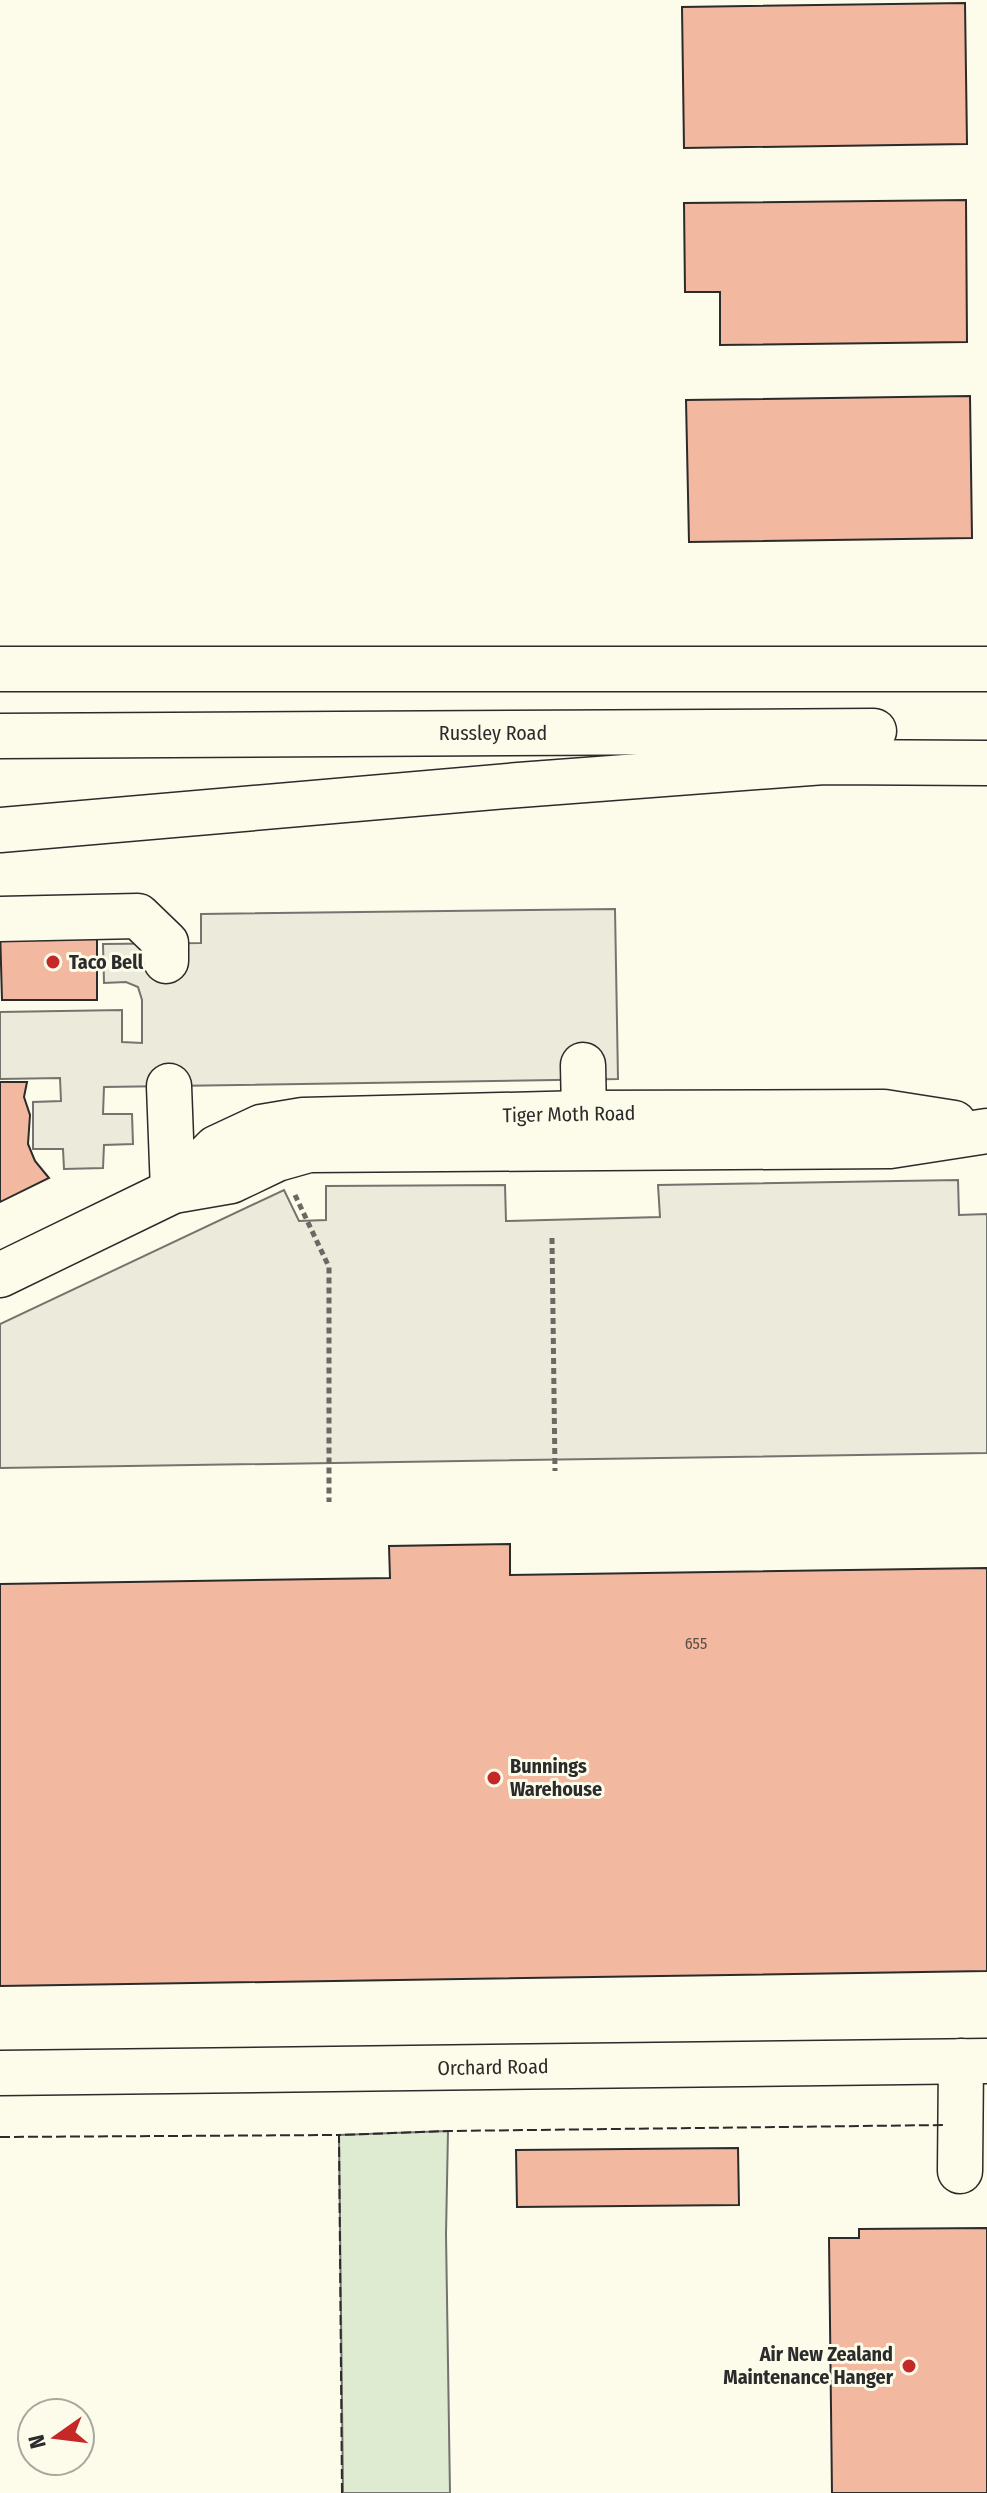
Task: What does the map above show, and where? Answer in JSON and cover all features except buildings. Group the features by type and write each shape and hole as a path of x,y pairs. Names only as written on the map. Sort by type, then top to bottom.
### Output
{"main road":[{"path":"0,669 987,669"},
{"name":"Russley Road","path":"0,736 987,732"},
{"path":"0,830 824,762 987,763"},
{"path":"0,919 138,916 166,943 166,961"},
{"path":"583,1065 584,1113"},
{"path":"169,1086 173,1191"},
{"name":"Tiger Moth Road","path":"173,1191 216,1148 252,1130 277,1122 584,1113 884,1112 987,1130"},
{"name":"Tiger Moth Road","path":"0,1275 173,1191 231,1181 277,1159 309,1150 890,1146 987,1130"},
{"path":"960,2171 974,2061"},
{"name":"Orchard Road","path":"0,2073 974,2061"}],"path":[{"path":"293,1193 329,1267 329,1502"},
{"path":"552,1238 555,1471"}],"green space":[{"path":"448,2131 446,2234 450,2493 343,2493 339,2135"}],"shaded area":[{"path":"615,909 618,1079 104,1087 103,1114 132,1114 133,1144 104,1145 103,1168 64,1169 63,1149 33,1149 33,1102 61,1101 60,1078 0,1079 0,1012 122,1010 122,1042 142,1043 142,1000 138,987 126,982 104,983 103,944 201,943 201,914"},
{"path":"958,1180 959,1215 987,1214 987,1453 0,1468 0,1324 284,1190 299,1221 326,1220 326,1186 505,1185 506,1221 660,1217 658,1185"}],"fence":[{"path":"342,2493 339,2135 945,2125"},
{"path":"0,2137 339,2135"}],"place":[{"name":"Taco Bell","path":"53,962"},
{"name":"Bunnings Warehouse","path":"494,1778"},
{"name":"Air New Zealand Maintenance Hanger","path":"909,2366"}]}
